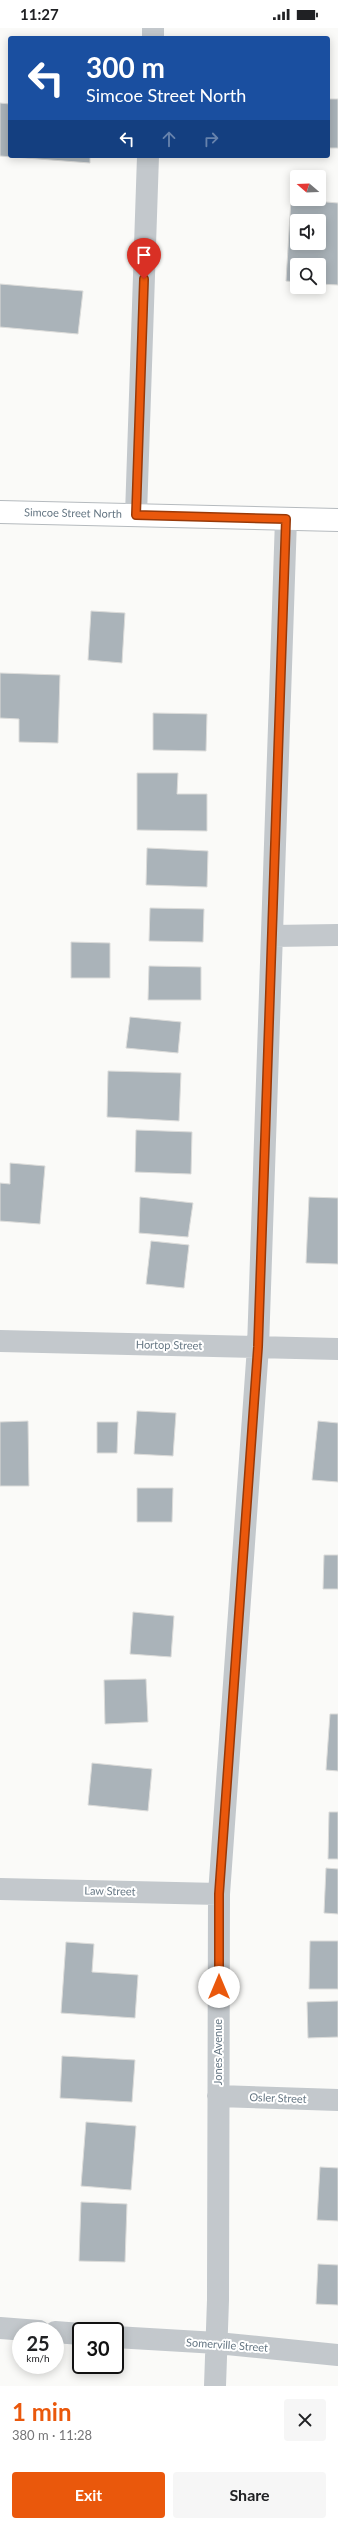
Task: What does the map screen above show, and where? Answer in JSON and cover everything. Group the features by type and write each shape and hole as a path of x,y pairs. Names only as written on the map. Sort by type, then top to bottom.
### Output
{"main road":[{"name":"Simcoe Street North","path":"0,512 338,520"}],"street":[{"path":"136,515 148,158"},
{"name":"Jones Avenue","path":"215,2386 217,2343 219,1894 258,1347 274,936 286,519"},
{"path":"274,936 338,935"},
{"name":"Hortop Street","path":"0,1341 338,1349"},
{"name":"Law Street","path":"0,1889 219,1894"},
{"name":"Osler Street","path":"218,2096 338,2100"},
{"path":"0,2328 12,2329"},
{"name":"Somerville Street","path":"124,2338 217,2343 338,2355"}],"building":[{"path":"330,99 338,99 338,148 330,148"},
{"path":"0,103 8,104 8,157 0,156"},
{"path":"26,158 90,158 90,163"},
{"path":"326,202 338,203 338,285 326,284 326,258 290,258 290,281 286,281 290,215 290,250 326,250 326,214 290,214 291,206 326,206"},
{"path":"0,284 83,291 78,334 0,327"},
{"path":"91,611 125,613 122,663 88,660"},
{"path":"0,673 60,675 58,743 19,742 19,719 0,718"},
{"path":"153,713 207,714 206,751 153,750"},
{"path":"137,773 178,773 177,794 207,794 207,831 137,830"},
{"path":"147,848 208,851 207,887 146,885"},
{"path":"150,908 204,909 203,942 149,941"},
{"path":"71,942 110,943 110,978 71,978"},
{"path":"149,966 201,967 201,1000 148,1000"},
{"path":"130,1017 181,1022 178,1053 126,1048"},
{"path":"108,1071 181,1073 179,1121 107,1117"},
{"path":"136,1130 192,1132 191,1174 135,1172"},
{"path":"10,1163 45,1166 40,1224 0,1221 0,1183 10,1184"},
{"path":"140,1197 193,1203 188,1237 139,1233"},
{"path":"309,1197 338,1198 338,1264 306,1263"},
{"path":"151,1241 189,1245 184,1288 146,1284"},
{"path":"137,1411 176,1413 173,1456 134,1454"},
{"path":"28,1421 29,1486 0,1486 0,1422"},
{"path":"318,1421 338,1423 338,1482 312,1480"},
{"path":"97,1422 118,1422 117,1453 97,1453"},
{"path":"137,1488 173,1488 172,1522 137,1522"},
{"path":"324,1555 338,1555 338,1589 323,1589"},
{"path":"133,1612 174,1616 171,1657 130,1654"},
{"path":"146,1679 148,1722 105,1724 104,1680"},
{"path":"330,1714 338,1714 338,1771 326,1770"},
{"path":"92,1763 152,1769 148,1811 88,1805"},
{"path":"329,1812 338,1812 338,1859 328,1859"},
{"path":"326,1868 338,1869 338,1914 324,1913"},
{"path":"310,1941 338,1941 338,1989 309,1989"},
{"path":"66,1942 94,1944 92,1972 138,1975 135,2018 61,2013"},
{"path":"338,2001 338,2037 308,2038 307,2002"},
{"path":"62,2056 135,2060 132,2102 60,2098"},
{"path":"86,2122 136,2126 131,2190 81,2186"},
{"path":"320,2167 338,2168 338,2221 317,2220"},
{"path":"81,2202 127,2204 125,2262 79,2261"},
{"path":"318,2264 338,2265 338,2305 316,2304"}],"route":[{"path":"144,279 136,515 286,519 274,936 258,1347 219,1894 219,1987"}]}
